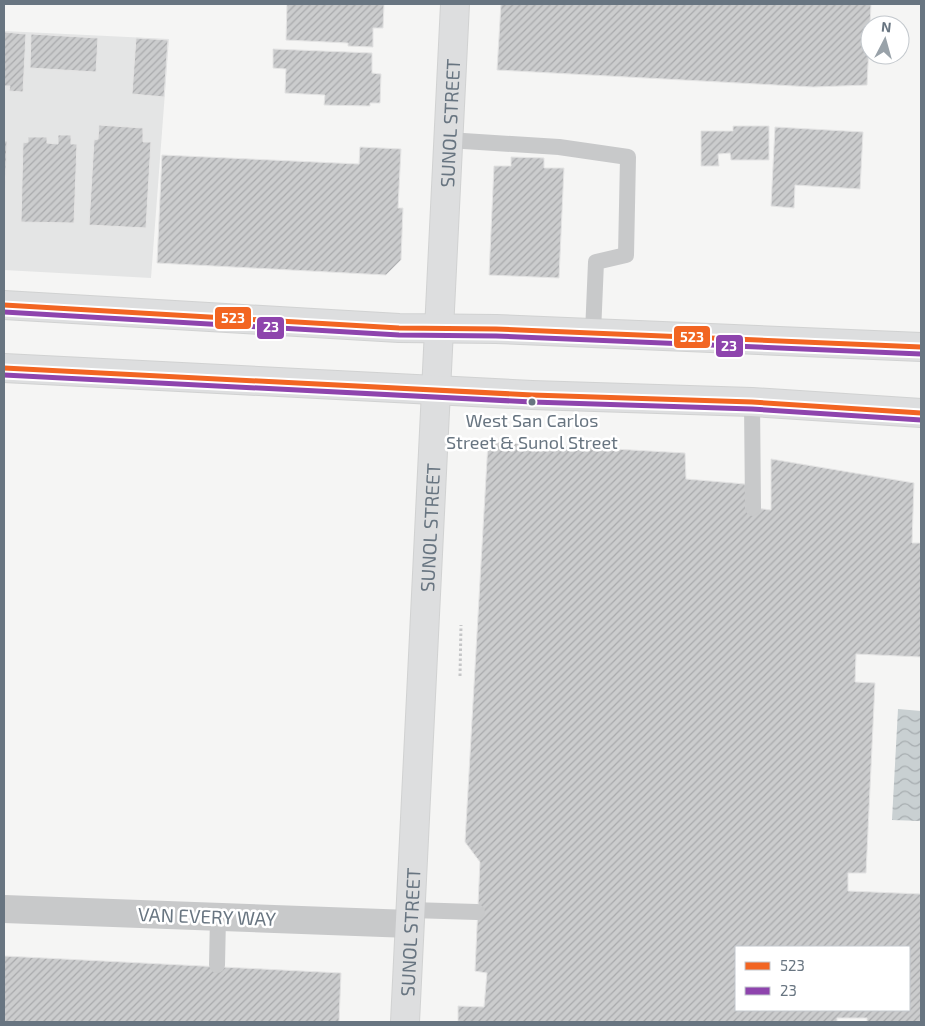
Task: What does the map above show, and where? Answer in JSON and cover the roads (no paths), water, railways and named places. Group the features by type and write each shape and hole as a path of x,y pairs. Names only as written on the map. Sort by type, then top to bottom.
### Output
{"main road":[{"name":"SUNOL STREET","path":"405,1022 455,4"},
{"path":"4,305 389,327 593,333 921,347"},
{"path":"4,368 436,390 752,402 921,413"}],"street":[{"name":"VAN EVERY WAY","path":"4,909 218,917 410,917"}],"lane":[{"path":"448,140 559,147 628,157 626,255 596,262 593,333"},
{"path":"752,402 753,508"},
{"path":"410,917 477,912"},
{"path":"217,965 218,917"}],"water":[{"path":"898,709 921,711 921,821 892,820"}],"place":[{"name":"West San Carlos Street & Sunol Street","path":"532,402"}]}
